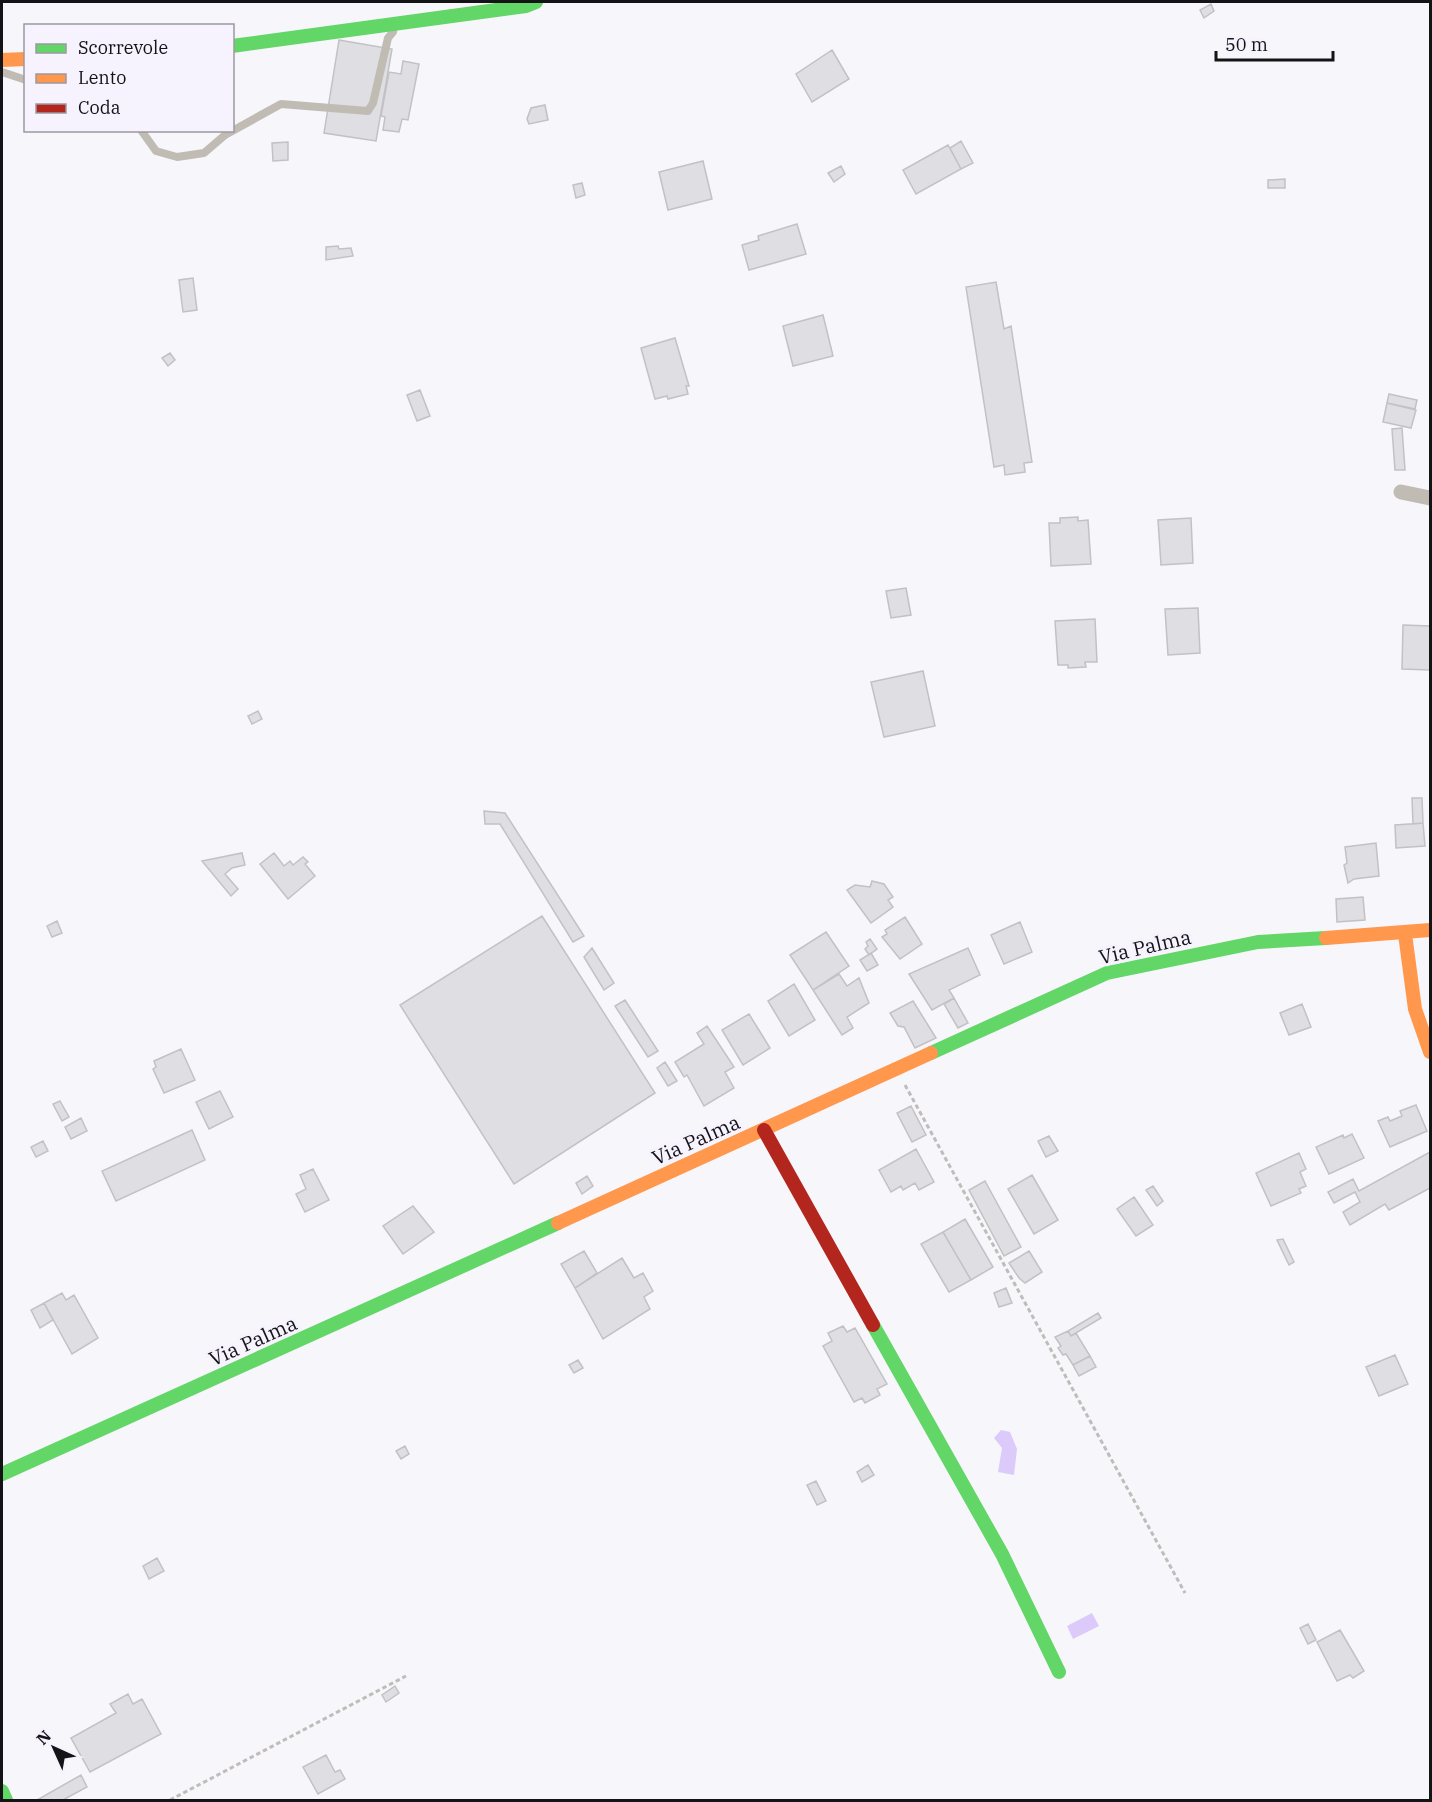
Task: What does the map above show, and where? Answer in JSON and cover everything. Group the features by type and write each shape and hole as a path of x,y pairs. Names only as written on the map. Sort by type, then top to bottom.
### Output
{"main road":[{"path":"234,46 526,6 536,2"},
{"path":"2,60 24,59"},
{"name":"Via Palma","path":"2,1474 156,1407 1107,973 1258,942 1405,934 1431,930"},
{"path":"1405,934 1414,1001 1422,1034 1431,1052"},
{"path":"764,1130 1002,1554 1059,1672"},
{"path":"2,1791 6,1800"}],"street":[{"path":"1401,492 1431,498"}],"lane":[{"path":"234,130 281,104 368,111 373,103 388,38 400,23"},
{"path":"2,72 24,79"},
{"path":"142,132 156,151 177,157 204,153 230,132"}],"path":[{"path":"897,1070 1185,1593"},
{"path":"170,1800 406,1676"}],"shaded area":[{"path":"1001,1430 1010,1432 1017,1449 1014,1475 998,1472 1002,1448 994,1438"},
{"path":"1092,1613 1099,1626 1073,1639 1067,1626"}],"building":[{"path":"1211,4 1214,11 1204,18 1200,10"},
{"path":"339,40 392,49 376,141 324,133"},
{"path":"832,50 849,79 812,102 796,74"},
{"path":"403,61 419,64 408,120 402,119 399,132 383,130 385,117 381,116 389,72 401,74"},
{"path":"545,105 548,120 529,124 527,119 531,108"},
{"path":"961,141 973,163 961,169 950,148"},
{"path":"288,142 288,160 273,161 272,143"},
{"path":"948,145 961,169 916,194 903,170"},
{"path":"703,161 712,199 668,210 659,172"},
{"path":"841,166 845,174 834,182 828,173"},
{"path":"1285,179 1285,188 1268,188 1268,180"},
{"path":"582,183 585,195 576,198 573,185"},
{"path":"797,224 806,254 749,270 742,245 759,240 758,236"},
{"path":"338,246 339,249 351,248 353,256 326,260 326,247"},
{"path":"193,278 197,310 183,312 179,280"},
{"path":"996,282 1004,329 1011,326 1032,462 1024,463 1025,472 1005,475 1004,465 994,467 966,287"},
{"path":"823,315 833,356 793,366 783,326"},
{"path":"675,338 689,386 686,386 688,394 668,399 667,396 655,399 641,348"},
{"path":"170,353 175,360 168,366 162,358"},
{"path":"420,390 430,416 417,421 407,395"},
{"path":"1389,394 1417,400 1415,409 1387,403"},
{"path":"1387,403 1416,410 1411,428 1383,422"},
{"path":"1402,428 1405,470 1395,470 1392,429"},
{"path":"1078,517 1078,521 1088,520 1091,564 1051,566 1049,523 1060,523 1060,518"},
{"path":"1191,518 1193,563 1161,565 1158,520"},
{"path":"906,588 911,615 891,618 886,591"},
{"path":"1198,608 1200,653 1168,655 1165,609"},
{"path":"1095,619 1097,662 1085,662 1086,667 1068,668 1068,665 1058,665 1055,621"},
{"path":"1403,625 1430,626 1430,670 1402,669"},
{"path":"923,671 935,726 884,737 871,682"},
{"path":"258,711 262,719 252,724 248,716"},
{"path":"1412,798 1422,798 1423,823 1413,824"},
{"path":"484,811 505,813 584,936 573,942 500,824 485,824"},
{"path":"1423,823 1425,846 1396,848 1395,825"},
{"path":"1376,843 1379,876 1354,879 1348,883 1344,865 1347,863 1345,847"},
{"path":"242,853 245,865 232,868 225,874 238,889 231,896 202,861"},
{"path":"274,853 284,866 290,861 293,865 303,857 308,862 305,864 315,876 288,899 260,864"},
{"path":"872,881 884,884 893,897 888,900 893,907 871,923 847,890 855,885 870,887"},
{"path":"1363,897 1365,920 1337,922 1336,899"},
{"path":"542,916 655,1093 514,1184 400,1005"},
{"path":"905,917 922,944 900,959 882,937 887,934 885,930"},
{"path":"57,921 62,933 52,937 47,926"},
{"path":"1020,922 1032,952 1004,964 991,935"},
{"path":"826,932 849,966 813,990 790,955"},
{"path":"870,939 877,949 869,955 865,949 868,946 866,942"},
{"path":"592,948 614,983 604,990 584,957"},
{"path":"968,948 980,975 949,990 954,998 932,1010 909,974"},
{"path":"871,953 878,965 867,971 860,960"},
{"path":"839,974 847,986 859,978 869,1003 847,1017 853,1028 842,1035 813,990"},
{"path":"794,984 815,1020 789,1036 768,1001"},
{"path":"954,998 968,1023 958,1028 944,1004"},
{"path":"625,1000 658,1051 648,1057 615,1006"},
{"path":"913,1001 936,1038 915,1048 904,1027 898,1026 890,1013"},
{"path":"1302,1004 1311,1027 1289,1035 1280,1013"},
{"path":"749,1014 770,1048 743,1065 722,1030"},
{"path":"707,1026 734,1067 725,1072 734,1088 704,1106 687,1075 684,1077 675,1062 704,1044 697,1033"},
{"path":"181,1049 195,1080 164,1093 153,1069 156,1067 154,1061"},
{"path":"665,1062 677,1081 668,1086 657,1068"},
{"path":"220,1091 233,1117 209,1129 196,1102"},
{"path":"60,1101 69,1117 62,1121 53,1104"},
{"path":"1416,1105 1427,1131 1390,1147 1378,1121 1388,1117 1390,1121 1402,1116 1400,1111"},
{"path":"911,1106 926,1135 912,1142 897,1113"},
{"path":"81,1118 87,1131 71,1139 65,1127"},
{"path":"192,1130 205,1160 116,1201 102,1171"},
{"path":"1352,1134 1364,1158 1329,1174 1316,1147 1343,1135 1344,1138"},
{"path":"1049,1136 1058,1151 1046,1157 1038,1141"},
{"path":"43,1141 48,1151 36,1157 31,1147"},
{"path":"916,1149 934,1182 919,1190 915,1183 903,1190 901,1186 891,1192 879,1170"},
{"path":"1430,1152 1430,1188 1389,1210 1385,1204 1350,1225 1343,1212 1360,1202 1355,1192 1334,1203 1328,1192 1353,1179 1359,1191"},
{"path":"1299,1153 1306,1169 1300,1172 1306,1186 1299,1189 1301,1193 1271,1206 1256,1173"},
{"path":"313,1169 329,1200 305,1212 296,1194 306,1189 300,1175"},
{"path":"1032,1175 1058,1220 1034,1234 1008,1189"},
{"path":"587,1176 593,1186 582,1194 576,1183"},
{"path":"985,1181 1021,1247 1004,1256 969,1190"},
{"path":"1153,1186 1163,1201 1157,1206 1146,1190"},
{"path":"1134,1197 1153,1225 1136,1236 1117,1209"},
{"path":"413,1206 434,1232 403,1254 383,1226"},
{"path":"965,1219 993,1267 971,1280 943,1232"},
{"path":"943,1232 971,1280 949,1292 921,1244"},
{"path":"1283,1239 1294,1262 1289,1265 1277,1240"},
{"path":"584,1251 597,1273 575,1288 561,1264"},
{"path":"1029,1251 1042,1272 1025,1283 1009,1263"},
{"path":"622,1258 634,1278 643,1273 653,1291 644,1297 650,1309 603,1339 575,1288"},
{"path":"1006,1288 1012,1303 999,1307 994,1293"},
{"path":"62,1293 66,1300 74,1295 98,1338 72,1354 44,1303"},
{"path":"44,1303 53,1320 40,1328 31,1310"},
{"path":"1098,1313 1101,1318 1071,1336 1068,1331"},
{"path":"843,1326 847,1332 855,1328 887,1384 877,1389 880,1395 865,1403 862,1398 854,1402 823,1346 832,1341 828,1333"},
{"path":"1068,1331 1071,1336 1076,1333 1090,1356 1073,1365 1066,1354 1063,1355 1058,1348 1061,1346 1055,1337"},
{"path":"1395,1355 1408,1384 1379,1396 1366,1367"},
{"path":"1090,1356 1096,1367 1079,1376 1073,1365"},
{"path":"578,1360 583,1368 574,1373 569,1365"},
{"path":"405,1446 409,1454 401,1459 396,1451"},
{"path":"868,1465 874,1475 862,1482 857,1472"},
{"path":"816,1481 826,1501 817,1505 807,1485"},
{"path":"157,1558 164,1571 149,1579 143,1566"},
{"path":"1308,1624 1316,1640 1308,1644 1300,1628"},
{"path":"1340,1630 1364,1671 1353,1678 1350,1675 1337,1681 1317,1642"},
{"path":"395,1686 399,1693 386,1702 382,1695"},
{"path":"128,1694 133,1704 142,1699 161,1734 90,1772 71,1738 116,1713 110,1704"},
{"path":"326,1755 335,1772 340,1770 345,1779 318,1794 303,1767"},
{"path":"81,1775 87,1787 63,1800 37,1800"}],"traffic: fast":[{"path":"234,46 526,6 536,2"},
{"path":"931,1053 1107,973 1258,942 1326,938"},
{"path":"2,1474 558,1223"},
{"path":"873,1325 1002,1554 1059,1672"},
{"path":"2,1791 6,1800"}],"traffic: slow":[{"path":"2,60 24,59"},
{"path":"1326,938 1430,930"},
{"path":"1405,934 1415,1009 1430,1052"},
{"path":"558,1223 931,1053"}],"traffic: jam":[{"path":"764,1130 873,1325"}]}
